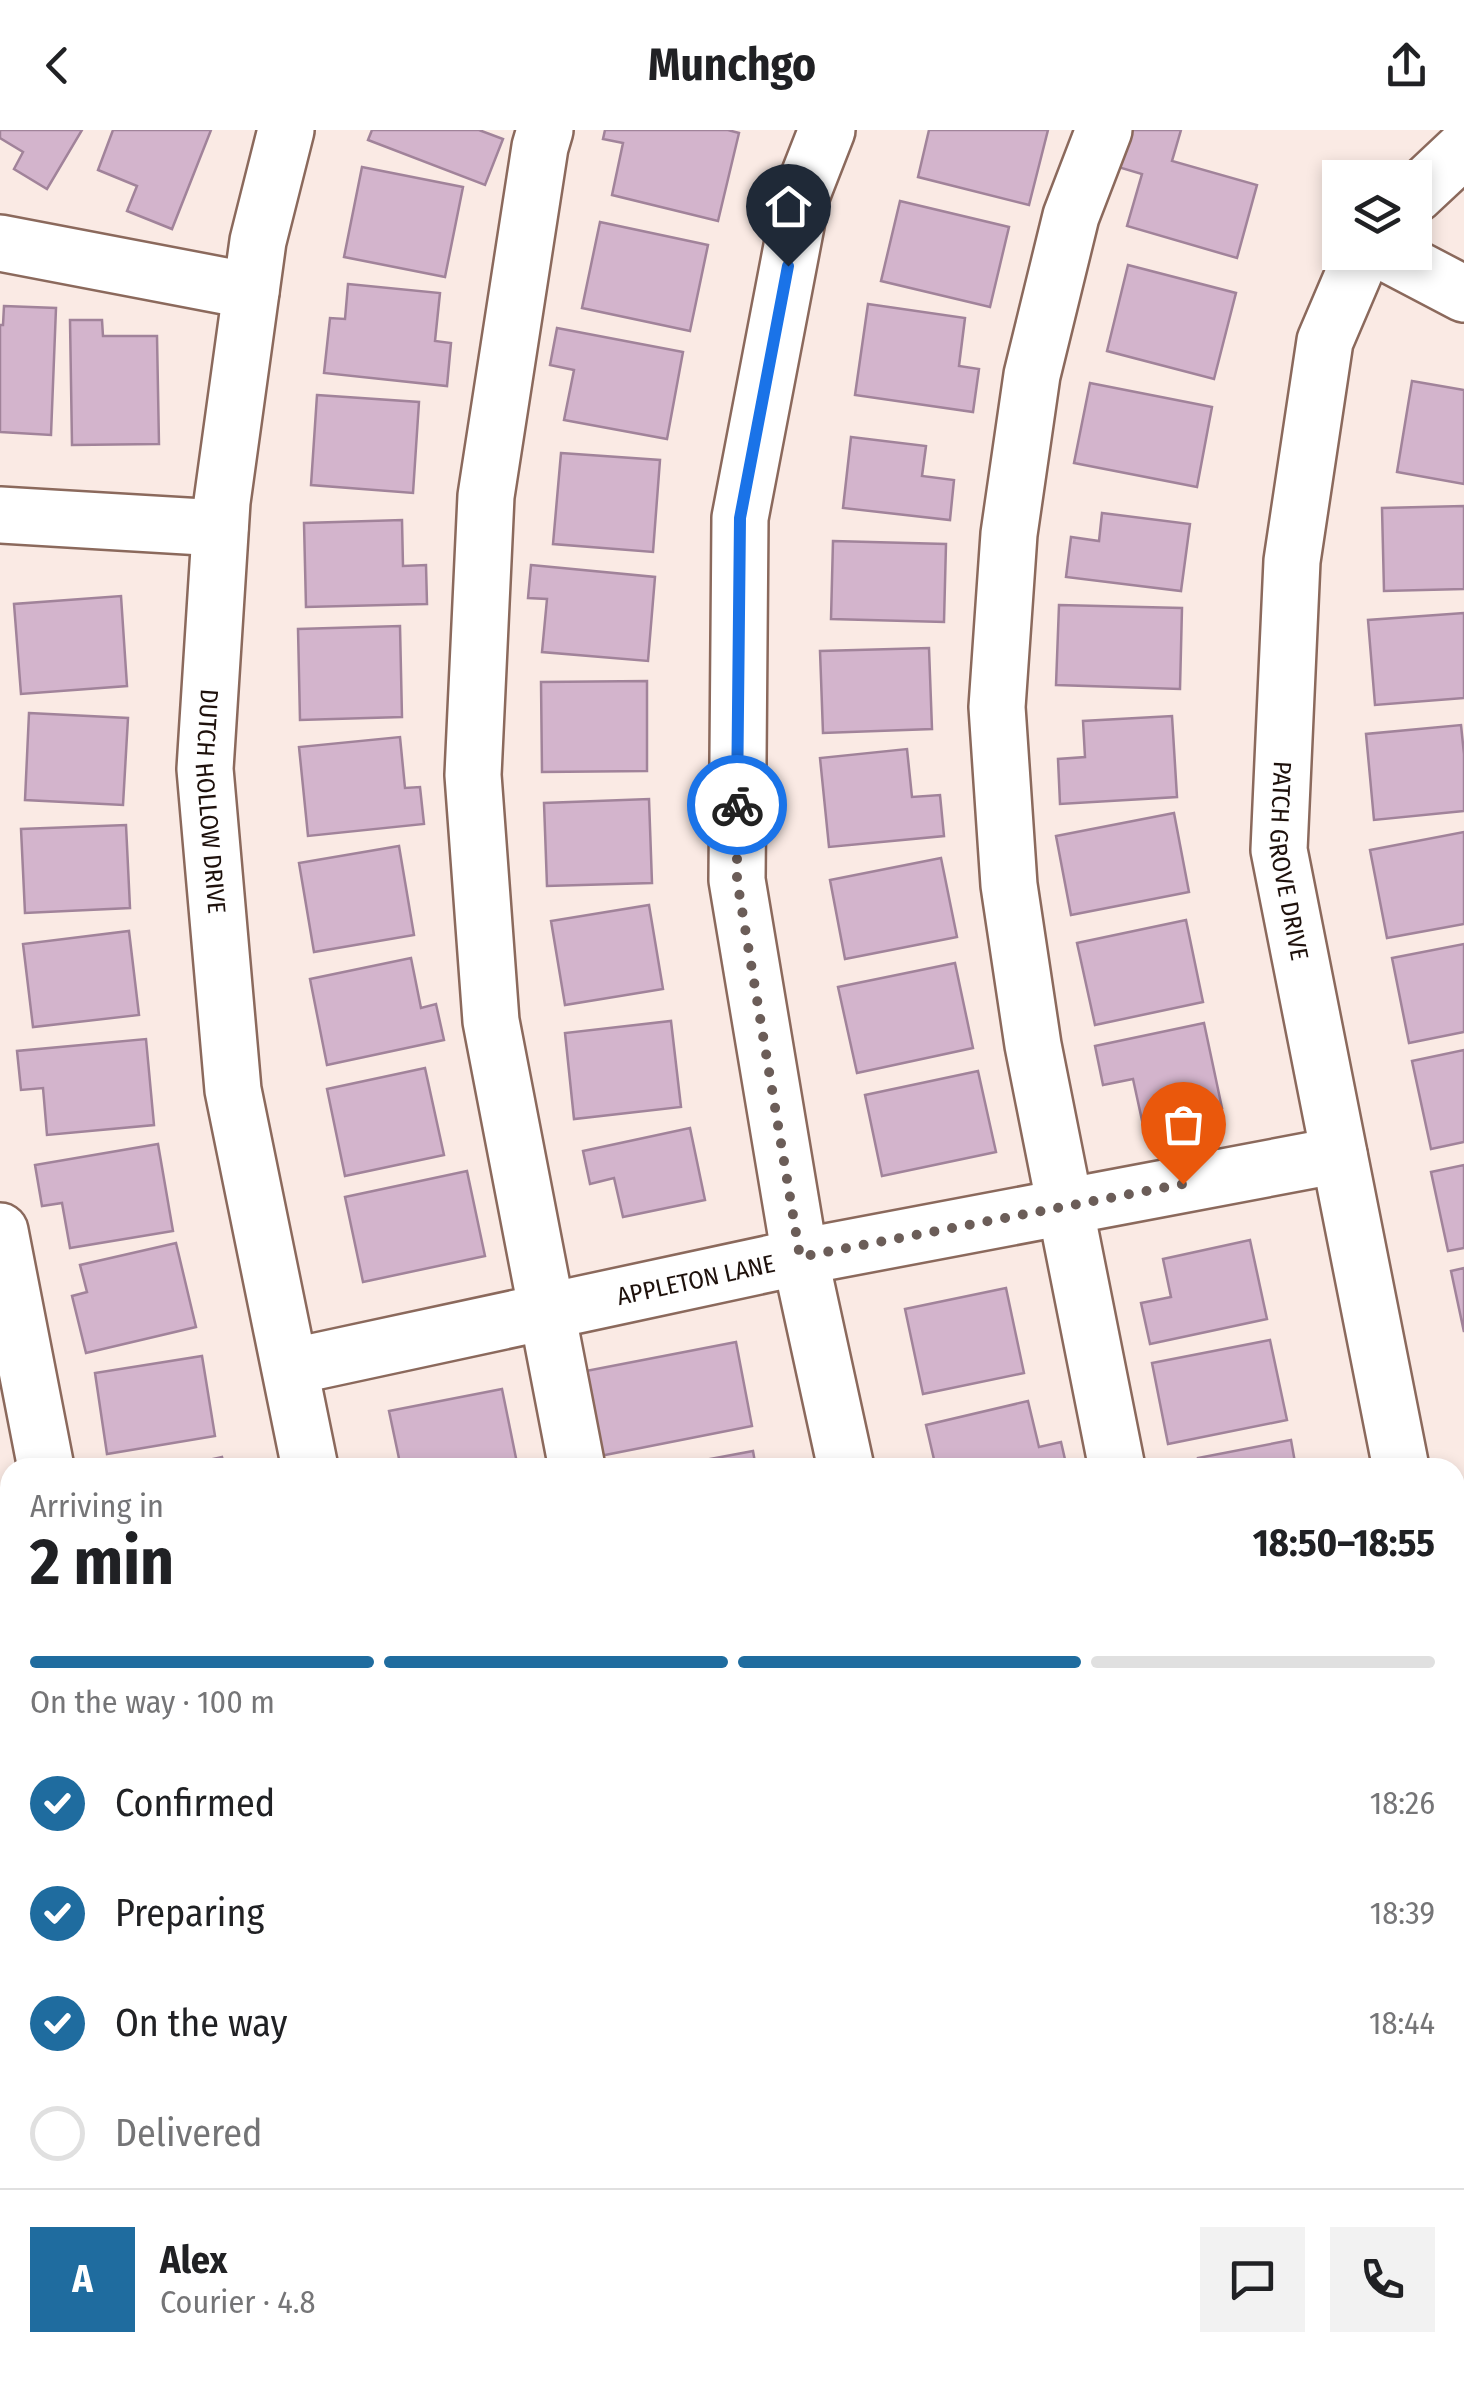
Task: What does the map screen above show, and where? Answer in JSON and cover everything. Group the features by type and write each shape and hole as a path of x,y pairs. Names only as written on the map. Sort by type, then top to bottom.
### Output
{"street":[{"name":"DUTCH HOLLOW DRIVE","path":"286,130 258,241 220,528 205,769 233,1090 308,1458"},
{"path":"546,130 540,147 486,496 473,775 491,1021 575,1458"},
{"path":"827,130 802,194 740,518 737,880 800,1257 844,1458"},
{"path":"1104,130 1071,216 1032,375 1009,534 997,707 1009,885 1033,1045 1115,1458"},
{"path":"1432,179 1464,149"},
{"path":"0,244 251,291"},
{"name":"PATCH GROVE DRIVE","path":"1355,270 1326,342 1292,561 1279,850 1399,1458"},
{"path":"1418,270 1464,294"},
{"path":"0,515 220,528"},
{"name":"APPLETON LANE","path":"290,1367 800,1257 1339,1155"},
{"path":"0,1231 44,1458"}],"building":[{"path":"0,130 82,130 47,189 14,169 23,152 0,138"},
{"path":"113,130 211,130 172,229 127,211 137,186 98,170"},
{"path":"372,130 479,130 503,139 485,185 368,140"},
{"path":"605,130 739,133 718,221 612,195 623,143 603,139"},
{"path":"929,130 1048,130 1029,205 918,177"},
{"path":"1128,130 1181,130 1172,161 1257,185 1237,258 1127,226 1142,174 1118,167"},
{"path":"362,167 463,187 445,277 344,257"},
{"path":"900,201 1009,227 990,307 881,281"},
{"path":"600,222 708,245 690,331 582,308"},
{"path":"1128,265 1236,293 1214,379 1107,351"},
{"path":"348,284 440,293 435,341 451,343 447,386 324,373 330,318 345,319"},
{"path":"868,304 965,318 959,366 979,369 973,412 855,395"},
{"path":"4,306 56,308 51,435 0,432 0,325"},
{"path":"70,320 102,320 103,336 157,336 159,444 72,445"},
{"path":"557,328 683,352 667,439 564,420 574,370 550,365"},
{"path":"1412,381 1464,390 1464,484 1397,472"},
{"path":"1090,383 1212,407 1197,487 1074,463"},
{"path":"317,395 419,402 413,493 311,485"},
{"path":"851,437 926,446 922,476 954,480 950,520 843,508"},
{"path":"561,453 660,460 653,552 553,544"},
{"path":"1464,506 1464,589 1384,591 1382,508"},
{"path":"1102,513 1190,524 1181,591 1066,577 1071,537 1099,541"},
{"path":"402,520 403,566 426,565 427,604 306,607 304,523"},
{"path":"833,541 946,544 944,622 831,619"},
{"path":"531,565 655,577 648,661 542,652 547,599 528,598"},
{"path":"121,596 127,686 21,694 14,604"},
{"path":"1059,605 1182,608 1180,689 1056,685"},
{"path":"1464,613 1464,698 1375,705 1368,620"},
{"path":"400,626 402,717 300,720 298,629"},
{"path":"929,648 932,729 823,733 820,651"},
{"path":"647,681 647,771 542,772 541,682"},
{"path":"29,713 128,718 123,805 25,800"},
{"path":"1172,716 1177,797 1060,804 1058,759 1085,757 1083,721"},
{"path":"1461,725 1464,811 1374,820 1366,734"},
{"path":"400,737 405,788 420,787 424,824 308,836 299,747"},
{"path":"907,749 912,797 940,795 944,836 829,847 820,758"},
{"path":"649,799 652,883 547,886 544,803"},
{"path":"1174,813 1189,892 1071,915 1056,836"},
{"path":"126,825 130,908 25,913 21,829"},
{"path":"1464,832 1464,924 1387,938 1370,850"},
{"path":"399,846 414,935 314,952 299,863"},
{"path":"941,858 957,937 845,959 830,880"},
{"path":"649,905 663,989 565,1005 551,921"},
{"path":"1186,920 1203,1002 1095,1025 1077,943"},
{"path":"129,931 139,1015 33,1027 23,944"},
{"path":"1464,944 1464,1032 1409,1043 1392,958"},
{"path":"411,958 421,1008 436,1004 444,1040 327,1065 310,979"},
{"path":"955,963 973,1048 857,1073 838,987"},
{"path":"671,1021 681,1107 574,1119 565,1033"},
{"path":"1204,1023 1222,1108 1143,1125 1133,1079 1103,1085 1095,1046"},
{"path":"146,1039 154,1125 47,1135 43,1088 21,1090 17,1051"},
{"path":"1464,1050 1464,1142 1431,1149 1412,1061"},
{"path":"425,1068 444,1155 345,1176 327,1089"},
{"path":"978,1071 996,1152 882,1176 865,1095"},
{"path":"690,1128 705,1200 623,1217 614,1178 590,1184 583,1151"},
{"path":"158,1144 173,1231 70,1248 62,1203 42,1206 35,1165"},
{"path":"1464,1165 1464,1248 1448,1251 1431,1172"},
{"path":"467,1171 485,1256 363,1282 345,1197"},
{"path":"1250,1240 1267,1319 1150,1344 1141,1303 1171,1297 1163,1259"},
{"path":"176,1243 196,1327 86,1353 72,1296 87,1292 80,1265"},
{"path":"1464,1268 1464,1332 1451,1271"},
{"path":"1006,1288 1024,1373 923,1394 905,1309"},
{"path":"1270,1340 1287,1420 1168,1444 1152,1363"},
{"path":"736,1342 752,1426 600,1456 586,1371"},
{"path":"202,1356 215,1436 107,1454 95,1373"},
{"path":"502,1389 516,1458 399,1458 389,1411"},
{"path":"1028,1401 1039,1447 1061,1442 1065,1458 934,1458 926,1425"},
{"path":"1291,1440 1294,1458 1198,1458"},
{"path":"753,1451 754,1458 716,1458"}],"way so far":[{"path":"737,805 737,880 800,1257 1183,1184"}],"route":[{"path":"737,805 740,518 788,266"}]}
